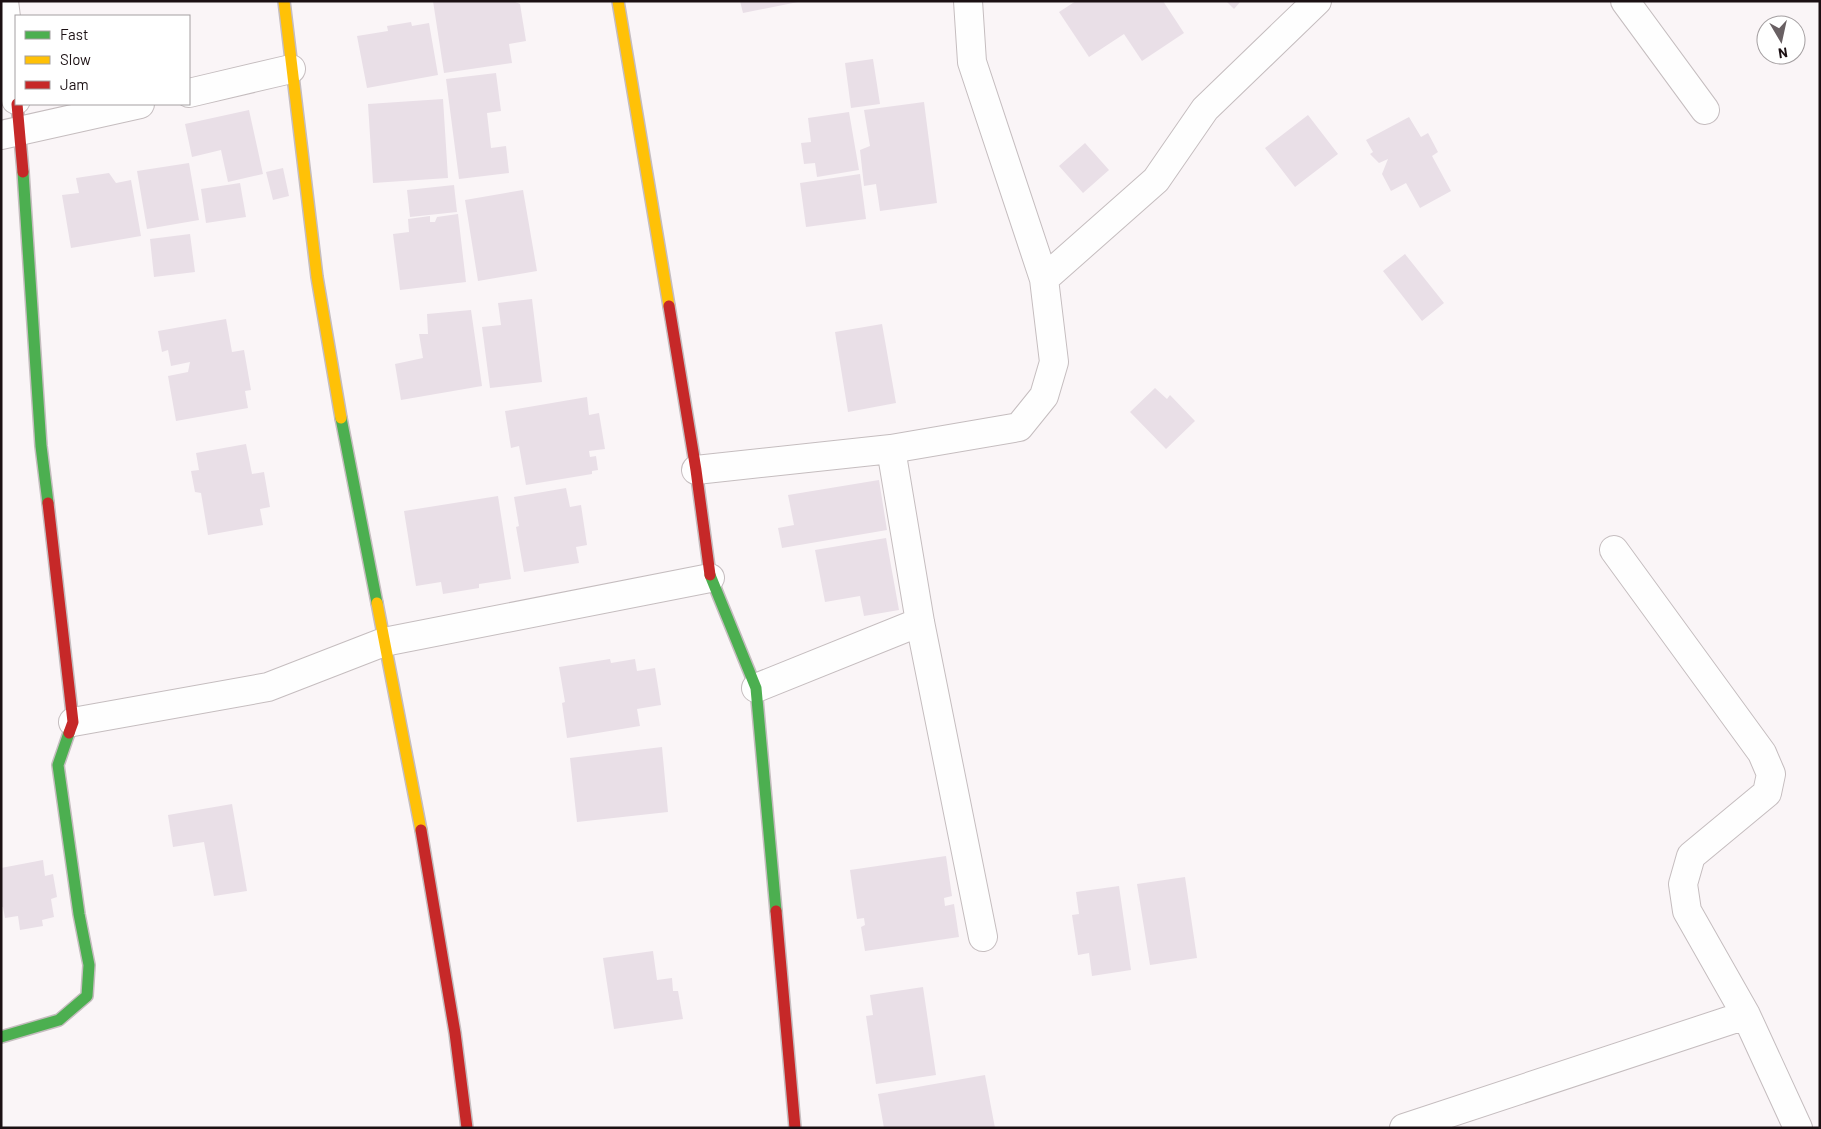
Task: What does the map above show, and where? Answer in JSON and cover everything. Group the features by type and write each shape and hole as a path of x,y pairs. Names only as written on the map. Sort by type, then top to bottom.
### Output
{"street":[{"path":"4,1 15,92"},
{"path":"284,1 317,277 384,642 430,878 455,1033 467,1128"},
{"path":"618,1 696,470 710,578 756,688 796,1128"},
{"path":"696,470 891,449 1019,428 1044,396 1054,362 1044,279 972,62 968,1"},
{"path":"1044,279 1156,180 1205,109 1317,1"},
{"path":"1625,1 1705,110"},
{"path":"190,93 291,69"},
{"path":"1,1038 59,1020 87,996 88,965 58,765 73,722 41,446 11,133 17,105"},
{"path":"11,133 136,105"},
{"path":"891,449 920,622 983,938"},
{"path":"1614,550 1762,753 1771,774 1767,793 1691,856 1683,884 1687,911 1746,1015 1798,1128"},
{"path":"73,722 268,687 384,642 710,578"},
{"path":"756,688 920,622"},
{"path":"1404,1128 1746,1015"}],"building":[{"path":"433,1 513,1 520,4 526,41 509,44 512,63 444,73"},
{"path":"740,1 798,1 798,2 743,13"},
{"path":"1076,1 1163,1 1184,33 1142,61 1124,34 1089,57 1059,12"},
{"path":"1226,1 1241,1 1234,9"},
{"path":"411,22 412,26 429,23 438,75 367,88 357,36 388,31 387,26"},
{"path":"873,59 880,104 851,108 845,63"},
{"path":"496,73 501,111 487,113 491,148 506,146 509,173 459,179 446,79"},
{"path":"443,99 448,178 373,183 368,104"},
{"path":"924,102 937,203 880,211 876,184 864,186 860,150 870,146 864,110"},
{"path":"249,110 263,174 228,182 221,150 192,157 185,124"},
{"path":"849,112 859,170 817,177 815,163 804,164 801,143 811,142 808,118"},
{"path":"1308,115 1338,154 1295,187 1265,148"},
{"path":"1409,117 1421,137 1428,133 1438,152 1432,156 1451,191 1420,208 1406,183 1391,191 1382,174 1388,159 1379,163 1370,154 1373,152 1366,140"},
{"path":"1085,143 1109,170 1083,193 1059,166"},
{"path":"189,163 199,220 147,229 137,171"},
{"path":"283,168 289,196 273,200 266,172"},
{"path":"109,173 116,183 131,180 141,236 71,248 62,195 79,193 76,178"},
{"path":"860,174 866,219 806,227 800,183"},
{"path":"240,183 246,217 206,223 201,189"},
{"path":"454,185 457,212 410,217 407,190"},
{"path":"523,190 537,271 478,281 465,200"},
{"path":"458,214 466,282 400,290 393,234 409,232 408,219 430,216 430,222 435,222 437,217"},
{"path":"190,234 195,272 154,277 150,239"},
{"path":"1405,254 1444,303 1422,321 1383,271"},
{"path":"532,299 542,382 490,388 482,327 501,325 498,303"},
{"path":"471,310 482,386 401,400 395,364 423,358 419,334 428,334 427,314"},
{"path":"226,319 232,352 244,350 251,390 245,391 248,408 176,421 168,376 188,372 190,362 171,366 168,350 162,352 158,331"},
{"path":"882,324 896,403 848,412 835,332"},
{"path":"1155,388 1167,399 1170,395 1195,421 1166,449 1130,412"},
{"path":"587,397 589,415 599,413 605,449 589,451 590,457 596,456 598,470 592,471 592,474 526,485 519,446 511,448 505,411"},
{"path":"246,444 252,474 264,472 270,507 260,509 263,525 208,535 201,493 195,492 191,471 199,470 196,453"},
{"path":"879,480 887,530 782,548 778,528 794,525 788,495"},
{"path":"566,488 570,507 581,505 587,545 576,547 579,563 524,572 516,527 519,526 514,497"},
{"path":"498,496 511,579 479,584 479,588 443,594 441,582 416,586 404,511"},
{"path":"886,538 899,610 864,616 860,596 825,602 815,550"},
{"path":"610,659 611,663 635,659 637,671 655,668 661,705 637,709 640,726 567,738 562,703 565,702 559,667"},
{"path":"662,747 668,812 577,822 570,758"},
{"path":"232,804 247,891 214,896 204,842 173,847 168,815"},
{"path":"946,856 952,896 944,898 945,906 954,904 959,937 865,951 861,927 865,925 864,918 857,919 850,870"},
{"path":"43,860 45,876 53,874 57,897 51,899 54,917 42,920 43,926 20,930 18,916 5,918 3,907 1,907 1,868"},
{"path":"1185,877 1197,958 1150,965 1137,884"},
{"path":"1119,886 1131,970 1092,976 1089,953 1078,955 1072,915 1079,914 1076,892"},
{"path":"653,951 657,980 672,978 673,991 678,991 683,1019 614,1029 603,958"},
{"path":"923,987 936,1075 876,1084 866,1016 873,1015 870,995"},
{"path":"985,1075 995,1128 884,1128 878,1094"}],"traffic: fast":[{"path":"23,172 41,446 48,503"},
{"path":"341,418 377,603"},
{"path":"710,575 756,688 776,911"},
{"path":"1,1037 59,1020 87,996 89,965 79,914 58,765 69,733"}],"traffic: slow":[{"path":"284,1 317,277 341,418"},
{"path":"618,1 669,306"},
{"path":"377,603 421,830"}],"traffic: jam":[{"path":"17,105 23,172"},
{"path":"669,306 696,470 710,575"},
{"path":"48,503 73,722 69,733"},
{"path":"421,830 455,1033 467,1128"},
{"path":"776,911 795,1128"}]}
